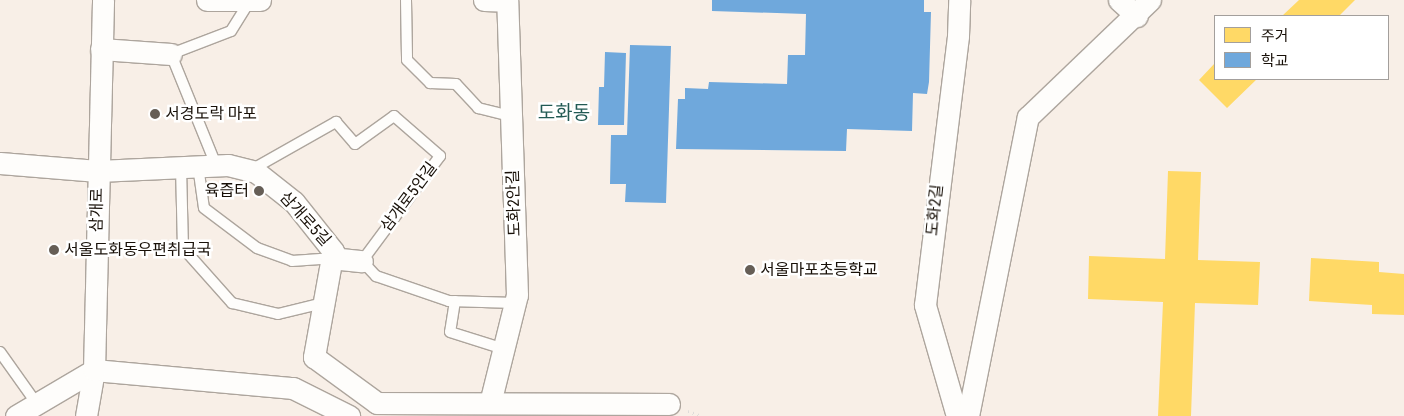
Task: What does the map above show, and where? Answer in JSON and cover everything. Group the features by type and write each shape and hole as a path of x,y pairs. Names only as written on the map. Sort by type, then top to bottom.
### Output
{"street":[{"name":"삼개로","path":"86,416 94,370 103,0"},
{"path":"208,0 254,1"},
{"path":"484,0 507,1"},
{"name":"도화2길","path":"957,416 925,305 958,36 959,0"},
{"path":"968,416 1028,117 1144,8 1119,0"},
{"name":"도화2안길","path":"490,403 515,304 507,1"},
{"path":"101,49 171,54"},
{"name":"삼개로5길","path":"0,162 98,170 198,166 250,170 294,202 333,251 314,358 377,403 669,404"},
{"path":"331,258 362,260"},
{"path":"16,416 94,370 293,388 349,416"}],"lane":[{"path":"406,0 407,60 430,83 456,84 478,108 511,116"},
{"path":"171,54 231,31 254,1"},
{"name":"삼개로5길","path":"171,54 198,166 204,208 257,248 292,261 331,258"},
{"name":"삼개로5안길","path":"250,170 336,122 355,144 394,116 440,156 362,260"},
{"name":"삼개로5길","path":"198,166 183,248 232,303 278,314 324,303"},
{"path":"362,260 376,276 455,301 515,304"},
{"path":"455,301 450,332 504,349"},
{"path":"0,352 37,404"}],"building: 주거":[{"path":"1299,0 1355,0 1340,15 1283,15"},
{"path":"1214,64 1214,80 1256,80 1227,108 1199,80"},
{"path":"1168,171 1201,172 1198,260 1260,262 1258,305 1195,303 1191,416 1158,416 1163,302 1088,299 1089,256 1165,259"},
{"path":"1311,258 1379,262 1379,272 1404,274 1404,315 1372,314 1372,305 1309,301"}],"building: 학교":[{"path":"712,0 924,0 924,12 931,12 929,82 927,94 913,93 912,131 847,129 846,151 676,149 678,99 685,99 685,88 708,89 709,82 787,84 788,55 805,55 806,14 712,11"},
{"path":"630,45 671,46 666,203 625,202 626,184 610,184 611,135 627,135"},
{"path":"605,52 626,53 624,125 598,125 599,87 604,87"}],"place":[{"name":"서경도락 마포","path":"155,114"},
{"name":"육즙터","path":"259,191"},
{"name":"서울도화동우편취급국","path":"54,250"},
{"name":"서울마포초등학교","path":"750,270"}],"district":[{"name":"도화동","path":"564,113"}]}
